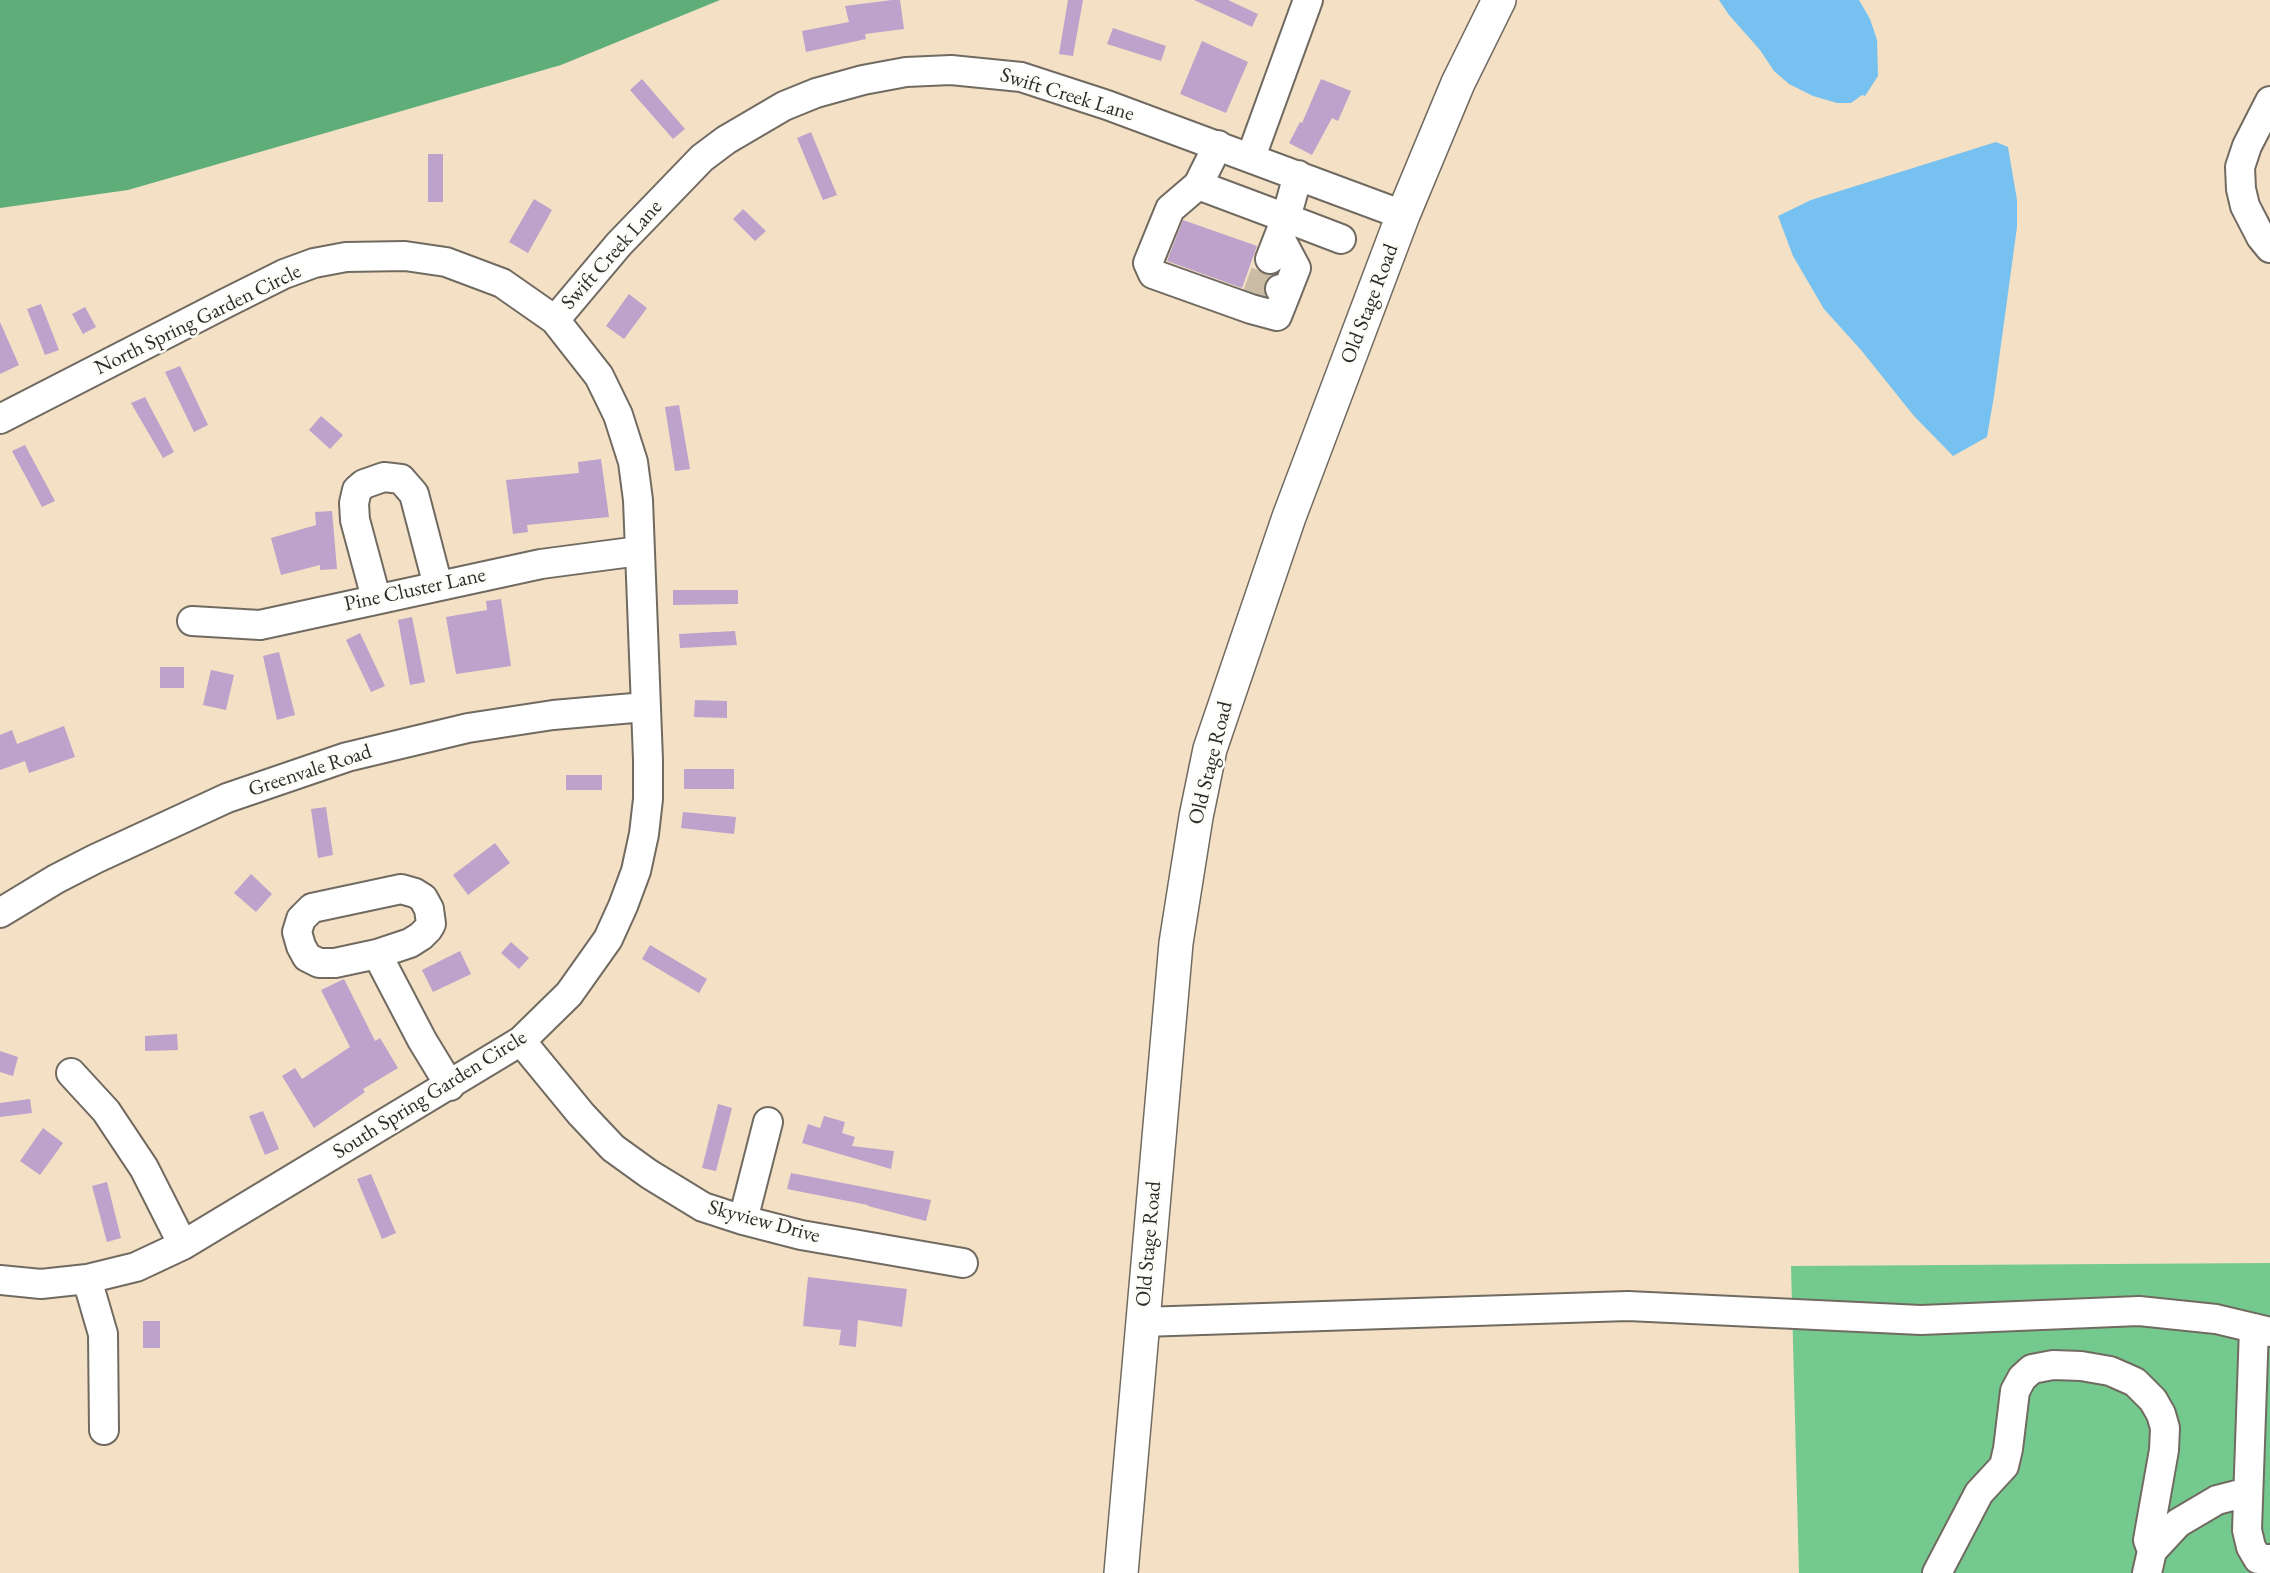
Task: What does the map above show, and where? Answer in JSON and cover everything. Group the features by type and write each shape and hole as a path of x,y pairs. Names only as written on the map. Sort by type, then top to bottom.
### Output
{"main road":[{"name":"Old Stage Road","path":"1121,1573 1176,943 1196,817 1210,749 1289,517 1403,215 1458,83 1499,0"}],"street":[{"path":"1251,158 1308,0"},
{"name":"Swift Creek Lane","path":"555,320 619,244 702,158 735,134 784,106 863,80 906,72 951,70 1021,76 1218,145 1403,215"},
{"path":"2270,101 2247,146 2240,168 2245,206 2261,237 2270,248"},
{"path":"1198,185 1278,238 1296,268 1268,297 1153,274 1148,263 1170,209 1198,185 1218,145"},
{"path":"1278,238 1298,175"},
{"path":"1278,238 1341,239"},
{"name":"North Spring Garden Circle","path":"0,419 226,303 314,262 376,255 405,256 446,262 502,283 555,320 599,376 618,415 633,462 638,500 645,708"},
{"path":"376,598 355,520 354,503 357,490 364,484 384,477 401,479 414,494 438,586"},
{"name":"Pine Cluster Lane","path":"192,621 260,625 541,564 639,550"},
{"name":"Greenvale Road","path":"0,913 56,879 227,798 347,757 468,728 553,715 645,708"},
{"name":"South Spring Garden Circle","path":"0,1280 41,1284 87,1279 136,1267 183,1245 450,1086 521,1041 569,994 590,967 608,939 630,889 644,834 648,799 645,708"},
{"path":"377,954 422,1040 450,1086"},
{"name":"Skyview Drive","path":"521,1041 580,1114 613,1148 703,1207 801,1235 963,1263"},
{"path":"70,1073 106,1111 144,1168 183,1245"},
{"path":"743,1220 768,1122"},
{"path":"87,1279 103,1334 104,1430"},
{"path":"1142,1322 1628,1306 1921,1320 2139,1311 2216,1319 2262,1330 2248,1492 2247,1530 2251,1547 2258,1559 2270,1559"},
{"path":"1937,1573 1979,1493 2004,1466 2015,1391 2022,1378 2032,1370 2053,1365 2081,1366 2110,1371 2135,1382 2157,1407 2165,1428 2148,1540 2150,1562"},
{"path":"2150,1562 2178,1523 2217,1500 2248,1492"}],"green space":[{"path":"0,0 720,0 561,65 128,190 0,208"},
{"path":"2270,1263 2270,1573 1799,1573 1791,1266"}],"water":[{"path":"1719,0 1859,0 1870,19 1877,40 1878,76 1865,96 1862,95 1851,103 1837,103 1813,96 1789,84 1774,71"},
{"path":"1996,142 2008,147 2017,200 2017,227 1994,396 1987,437 1953,456 1914,416 1861,350 1824,309 1793,256 1778,216 1811,200"}],"building":[{"path":"900,0 904,29 865,34 866,39 806,52 802,31 849,22 845,6"},
{"path":"1068,0 1083,0 1073,56 1059,54"},
{"path":"1194,0 1228,0 1258,14 1252,27"},
{"path":"1113,28 1166,46 1161,61 1107,44"},
{"path":"1202,41 1248,62 1226,113 1180,94"},
{"path":"642,79 685,129 673,139 630,90"},
{"path":"1321,79 1351,91 1338,121 1332,118 1312,155 1289,143 1300,122 1302,123"},
{"path":"811,132 837,195 823,200 797,138"},
{"path":"428,154 443,154 443,202 428,202"},
{"path":"534,199 552,210 528,253 509,242"},
{"path":"743,209 766,231 755,241 733,219"},
{"path":"1183,220 1257,246 1242,288 1167,261"},
{"path":"629,294 647,308 624,339 606,326"},
{"path":"41,304 59,350 45,355 27,309"},
{"path":"85,307 96,327 83,334 72,314"},
{"path":"0,322 19,365 0,374"},
{"path":"180,366 208,425 194,432 165,372"},
{"path":"145,397 174,452 163,458 131,403"},
{"path":"679,405 690,469 675,471 665,407"},
{"path":"321,416 343,435 330,449 309,430"},
{"path":"25,445 55,501 42,507 12,451"},
{"path":"601,459 609,517 527,525 528,532 513,534 506,480 579,473 578,462"},
{"path":"332,511 337,569 320,570 320,565 281,575 271,538 316,525 315,512"},
{"path":"673,590 738,590 738,604 673,605"},
{"path":"501,599 511,666 456,674 446,617 487,610 486,601"},
{"path":"412,617 425,682 410,685 398,620"},
{"path":"735,631 737,645 680,648 679,634"},
{"path":"360,633 385,686 371,692 346,640"},
{"path":"279,652 295,715 277,720 263,656"},
{"path":"160,667 184,667 184,688 160,688"},
{"path":"211,670 234,675 226,710 203,705"},
{"path":"695,700 727,701 727,718 694,717"},
{"path":"64,726 75,757 29,773 25,761 0,770 0,735 12,730 17,744"},
{"path":"684,769 734,769 734,789 684,789"},
{"path":"566,775 602,775 602,790 566,790"},
{"path":"326,807 333,855 318,858 311,809"},
{"path":"683,812 736,817 734,834 681,828"},
{"path":"495,843 510,863 468,895 453,875"},
{"path":"251,874 272,894 256,912 234,893"},
{"path":"511,942 529,958 519,969 501,953"},
{"path":"650,945 707,979 699,993 642,959"},
{"path":"460,951 471,974 433,992 422,970"},
{"path":"344,979 375,1041 380,1038 398,1068 363,1089 365,1092 314,1128 282,1076 295,1068 302,1079 350,1047 321,990"},
{"path":"177,1034 178,1050 145,1051 145,1036"},
{"path":"0,1051 18,1057 13,1076 0,1072"},
{"path":"30,1099 32,1113 0,1117 0,1103"},
{"path":"718,1104 732,1108 716,1171 702,1168"},
{"path":"263,1111 279,1149 265,1155 249,1116"},
{"path":"824,1116 845,1122 842,1133 855,1137 852,1146 894,1151 891,1169 802,1143 808,1124 820,1128"},
{"path":"43,1128 63,1143 40,1175 20,1161"},
{"path":"791,1173 931,1200 926,1221 868,1205 787,1189"},
{"path":"371,1174 396,1233 382,1239 357,1179"},
{"path":"107,1182 121,1238 107,1242 92,1186"},
{"path":"808,1277 907,1289 902,1327 858,1320 856,1347 839,1345 841,1330 803,1326"},
{"path":"143,1321 160,1321 160,1348 143,1348"}],"tunnel":[{"path":"1255,299 1270,259"}]}
